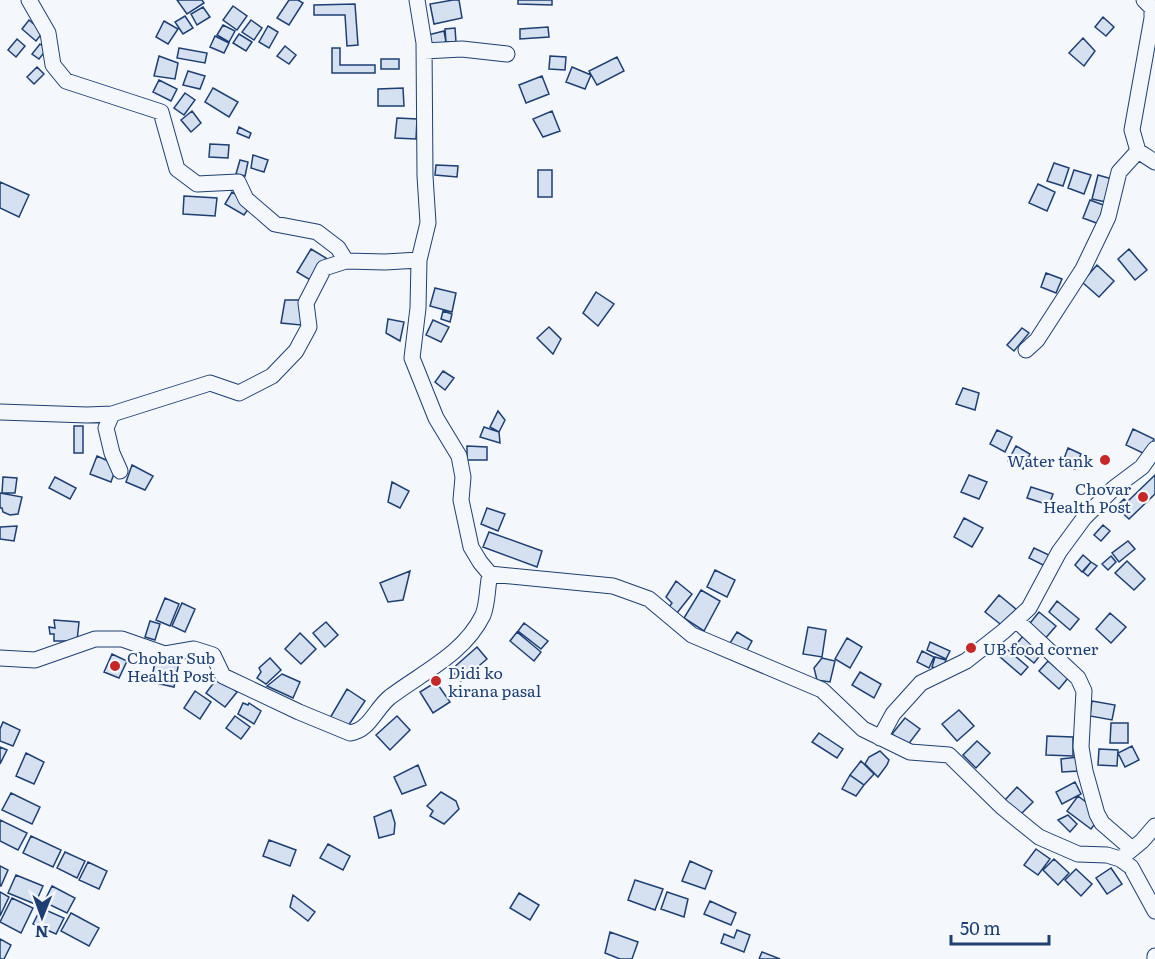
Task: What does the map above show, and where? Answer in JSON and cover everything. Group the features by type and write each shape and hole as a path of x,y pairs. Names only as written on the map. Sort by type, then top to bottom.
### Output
{"street":[{"path":"29,0 48,33 54,65 66,81 161,112 177,169 198,183 238,182 246,199 275,224 317,232 338,248 346,261"},
{"path":"417,0 424,51 425,176 428,223 419,260 418,308 412,358 436,418 459,456 463,477 461,500 471,547 490,574 613,586 649,599 692,635 822,690 863,729 880,738 910,752 949,754 1002,807 1039,837 1078,854 1094,856 1126,854 1155,826"},
{"path":"1144,0 1152,8 1152,18 1133,123 1134,143 1138,151 1155,162"},
{"path":"424,51 462,49 507,54"},
{"path":"1026,350 1037,340 1083,269 1108,217 1119,172 1138,151"},
{"path":"0,412 112,414 210,383 239,393 272,376 296,351 309,327 306,303 324,268 346,261 419,260"},
{"path":"112,414 106,428 112,453 120,471"},
{"path":"880,738 893,714 921,683 966,661 1029,608 1059,552 1084,518 1114,488 1142,467 1155,449"},
{"path":"0,658 35,660 95,639 122,639 165,654 194,648 213,655 223,676 299,712 350,733 357,732 363,729 388,698 432,670 466,640 483,613 490,574"},
{"path":"1016,620 1078,678 1084,691 1081,747 1097,814 1126,854 1155,911"}],"building":[{"path":"177,0 202,0 204,3 187,14"},
{"path":"289,0 298,0 303,3 289,25 277,18"},
{"path":"459,0 462,18 434,24 430,4"},
{"path":"518,0 552,0 552,5 518,4"},
{"path":"355,4 358,45 347,46 345,15 314,15 314,5"},
{"path":"233,6 247,16 237,30 223,20"},
{"path":"203,7 210,17 197,25 191,14"},
{"path":"185,16 193,28 183,34 175,22"},
{"path":"1103,17 1114,27 1106,36 1095,27"},
{"path":"29,20 43,32 36,41 22,29"},
{"path":"251,20 262,28 254,40 242,32"},
{"path":"164,21 178,29 168,44 156,37"},
{"path":"223,25 235,31 229,42 217,35"},
{"path":"268,26 278,32 269,48 259,42"},
{"path":"548,27 549,37 520,39 520,29"},
{"path":"455,28 456,42 446,42 445,29"},
{"path":"444,31 446,42 431,46 428,35"},
{"path":"239,34 252,42 246,51 233,43"},
{"path":"215,36 229,43 224,53 210,47"},
{"path":"1083,38 1095,51 1084,66 1069,53"},
{"path":"17,39 25,46 16,57 8,50"},
{"path":"40,44 47,49 39,59 32,54"},
{"path":"285,46 296,55 289,64 277,56"},
{"path":"179,48 207,53 205,63 177,58"},
{"path":"332,48 340,48 340,65 375,65 375,73 332,73"},
{"path":"159,56 178,63 175,79 154,76"},
{"path":"550,56 566,57 565,70 549,69"},
{"path":"617,57 624,71 597,85 589,71"},
{"path":"381,59 399,59 399,69 381,69"},
{"path":"37,67 44,74 34,84 27,77"},
{"path":"572,67 591,75 585,89 566,82"},
{"path":"188,71 205,76 200,89 183,85"},
{"path":"542,76 549,94 526,103 519,85"},
{"path":"159,80 177,89 171,101 153,92"},
{"path":"213,88 238,102 229,117 205,102"},
{"path":"403,88 404,106 378,106 378,89"},
{"path":"185,93 195,100 184,115 174,108"},
{"path":"192,111 201,123 191,132 181,120"},
{"path":"552,111 560,131 543,137 533,119"},
{"path":"397,118 417,119 416,139 395,138"},
{"path":"239,127 251,133 249,138 237,133"},
{"path":"210,144 229,145 228,158 209,157"},
{"path":"253,155 268,160 264,172 251,168"},
{"path":"240,160 248,162 245,176 236,174"},
{"path":"1054,163 1069,168 1063,186 1047,181"},
{"path":"436,165 458,166 457,177 435,175"},
{"path":"538,170 552,170 552,197 538,197"},
{"path":"1074,170 1091,175 1084,194 1068,188"},
{"path":"1098,175 1112,179 1106,202 1092,199"},
{"path":"0,182 29,195 19,217 0,208"},
{"path":"1038,184 1055,192 1047,211 1029,203"},
{"path":"232,192 251,205 244,215 225,204"},
{"path":"184,196 217,198 215,216 183,214"},
{"path":"1090,200 1106,206 1099,224 1083,218"},
{"path":"311,249 326,258 312,281 297,272"},
{"path":"1129,249 1147,270 1135,280 1118,259"},
{"path":"1097,265 1114,281 1099,297 1082,282"},
{"path":"1046,273 1062,279 1056,293 1041,287"},
{"path":"435,288 456,293 452,312 430,306"},
{"path":"596,292 614,304 598,326 583,313"},
{"path":"285,300 303,300 301,325 281,323"},
{"path":"443,311 452,314 450,322 441,319"},
{"path":"388,319 404,322 400,341 386,333"},
{"path":"433,320 449,327 441,342 426,335"},
{"path":"549,327 561,339 553,354 537,338"},
{"path":"1022,328 1029,333 1014,351 1007,345"},
{"path":"443,371 454,378 445,390 435,382"},
{"path":"963,388 979,393 975,410 956,404"},
{"path":"498,411 505,420 499,432 490,427"},
{"path":"74,426 83,426 83,453 74,453"},
{"path":"484,427 499,432 500,443 480,437"},
{"path":"1133,429 1154,439 1147,455 1126,445"},
{"path":"997,430 1012,437 1005,452 990,444"},
{"path":"467,446 487,447 487,460 467,460"},
{"path":"1016,446 1030,454 1023,469 1008,461"},
{"path":"1068,448 1081,454 1075,469 1062,464"},
{"path":"97,456 117,465 111,482 90,474"},
{"path":"132,465 153,476 145,490 126,482"},
{"path":"969,475 987,482 979,499 961,492"},
{"name":"Chovar Health Post","path":"1155,475 1155,494 1129,519 1116,507 1124,499 1127,502"},
{"path":"3,477 17,478 15,493 2,493"},
{"path":"55,477 76,488 70,499 49,488"},
{"path":"392,482 409,491 400,508 388,502"},
{"path":"1031,487 1053,494 1049,505 1027,498"},
{"path":"0,493 22,497 18,514 10,515 3,512 0,508"},
{"path":"487,508 505,514 498,531 481,524"},
{"path":"964,518 983,528 972,547 954,537"},
{"path":"1103,525 1110,531 1101,541 1094,535"},
{"path":"17,526 14,541 0,539 0,527"},
{"path":"489,532 542,551 537,567 483,547"},
{"path":"1128,541 1135,549 1119,562 1112,553"},
{"path":"1034,548 1051,556 1045,566 1029,558"},
{"path":"1083,555 1091,562 1082,572 1075,565"},
{"path":"1111,556 1116,562 1108,570 1102,564"},
{"path":"1127,561 1145,579 1134,590 1115,573"},
{"path":"1091,562 1097,566 1088,576 1083,572"},
{"path":"715,570 735,580 727,597 707,587"},
{"path":"410,571 403,600 388,602 380,583"},
{"path":"676,581 692,594 677,613 669,607 672,603 666,597"},
{"path":"701,590 720,601 704,631 684,618"},
{"path":"999,595 1017,610 1004,627 985,612"},
{"path":"165,598 179,604 170,626 156,620"},
{"path":"1057,601 1079,619 1070,630 1049,612"},
{"path":"182,603 195,609 185,632 172,626"},
{"path":"1039,612 1056,626 1043,641 1027,627"},
{"path":"1110,613 1126,627 1111,643 1096,629"},
{"path":"54,620 79,622 77,641 54,641 54,634 50,634 49,627 55,628"},
{"path":"150,621 160,624 155,640 145,637"},
{"path":"326,622 338,635 325,647 313,633"},
{"path":"524,623 548,641 541,649 518,631"},
{"path":"808,627 826,630 822,657 803,654"},
{"path":"517,632 541,652 534,661 510,641"},
{"path":"737,632 752,641 746,652 730,643"},
{"path":"300,633 316,649 301,664 285,649"},
{"path":"1023,636 1042,653 1034,663 1014,647"},
{"path":"847,638 862,647 850,668 835,659"},
{"path":"930,642 950,651 946,659 927,650"},
{"path":"477,647 487,659 461,681 451,670"},
{"path":"1008,650 1028,667 1021,675 999,656"},
{"path":"922,651 934,657 929,668 917,662"},
{"name":"Chobar Sub Health Post","path":"112,654 127,661 119,678 104,672"},
{"path":"156,657 179,662 174,687 151,682"},
{"path":"935,657 946,660 942,670 932,667"},
{"path":"270,658 281,670 266,684 257,678 261,672 259,668"},
{"path":"822,658 835,661 830,682 817,680 814,668"},
{"path":"1048,661 1068,678 1059,689 1039,671"},
{"path":"860,672 881,684 874,698 852,685"},
{"path":"282,674 300,682 293,698 267,686"},
{"path":"218,677 237,692 225,707 206,693"},
{"path":"436,682 450,702 433,713 420,692"},
{"path":"347,689 365,701 348,726 330,718"},
{"path":"195,691 211,702 200,719 184,708"},
{"path":"1092,701 1115,705 1112,720 1090,716"},
{"path":"243,703 248,705 249,703 261,711 254,724 238,714"},
{"path":"959,710 974,726 957,741 942,724"},
{"path":"235,716 250,727 241,739 226,728"},
{"path":"397,716 410,730 390,750 376,735"},
{"path":"905,718 920,729 907,746 892,734"},
{"path":"3,722 20,730 13,746 0,741 0,729"},
{"path":"1111,723 1128,723 1128,743 1110,743"},
{"path":"819,733 843,749 837,758 812,742"},
{"path":"1047,736 1073,737 1073,756 1046,755"},
{"path":"977,741 990,753 976,768 963,755"},
{"path":"1132,746 1139,760 1125,767 1118,753"},
{"path":"0,747 7,750 0,764"},
{"path":"1099,749 1118,750 1117,766 1098,765"},
{"path":"880,751 889,760 878,777 865,764 869,757"},
{"path":"26,753 44,762 34,784 16,776"},
{"path":"1078,757 1079,771 1062,772 1061,759"},
{"path":"861,761 874,774 864,785 850,775"},
{"path":"418,765 426,785 402,794 394,777"},
{"path":"850,775 864,785 856,796 842,789"},
{"path":"1075,782 1081,794 1062,804 1056,792"},
{"path":"1017,787 1033,802 1020,815 1005,800"},
{"path":"441,792 456,801 459,809 444,824 430,816 433,811 427,806"},
{"path":"11,793 40,807 32,824 2,810"},
{"path":"1078,796 1095,809 1097,821 1091,829 1067,811"},
{"path":"391,810 395,823 394,834 379,838 374,817"},
{"path":"1068,815 1077,824 1070,832 1058,820"},
{"path":"0,820 27,833 18,850 0,841"},
{"path":"31,836 61,850 53,867 23,853"},
{"path":"269,840 296,850 290,866 263,856"},
{"path":"328,844 350,856 343,870 320,858"},
{"path":"1036,849 1050,859 1038,875 1024,865"},
{"path":"65,852 85,861 77,878 57,868"},
{"path":"1054,859 1069,873 1058,885 1043,870"},
{"path":"690,861 712,871 705,889 682,881"},
{"path":"88,862 107,871 99,889 79,880"},
{"path":"0,866 8,870 1,886 0,886"},
{"path":"1111,868 1122,884 1107,894 1096,878"},
{"path":"1076,869 1092,884 1081,896 1065,880"},
{"path":"16,875 43,886 35,904 8,893"},
{"path":"635,880 663,889 655,910 628,900"},
{"path":"52,886 75,898 67,913 44,902"},
{"path":"0,892 9,897 0,916"},
{"path":"667,892 688,899 684,917 661,909"},
{"path":"519,893 539,905 530,920 510,908"},
{"path":"293,895 315,912 308,921 290,907"},
{"path":"12,898 33,908 21,933 0,922"},
{"path":"710,901 736,913 731,925 704,914"},
{"path":"41,908 64,918 56,934 33,924"},
{"path":"71,913 99,928 89,946 61,931"},
{"path":"737,930 750,935 744,952 721,943 724,934 734,938"},
{"path":"610,932 638,942 632,959 620,959 605,953"},
{"path":"0,939 11,945 4,959 0,959"},
{"path":"762,952 780,959 759,959"}],"place":[{"name":"Water tank","path":"1105,460"},
{"name":"Chovar Health Post","path":"1143,497"},
{"name":"UB food corner","path":"971,648"},
{"name":"Chobar Sub Health Post","path":"115,666"},
{"name":"Didi ko kirana pasal","path":"436,681"}]}
